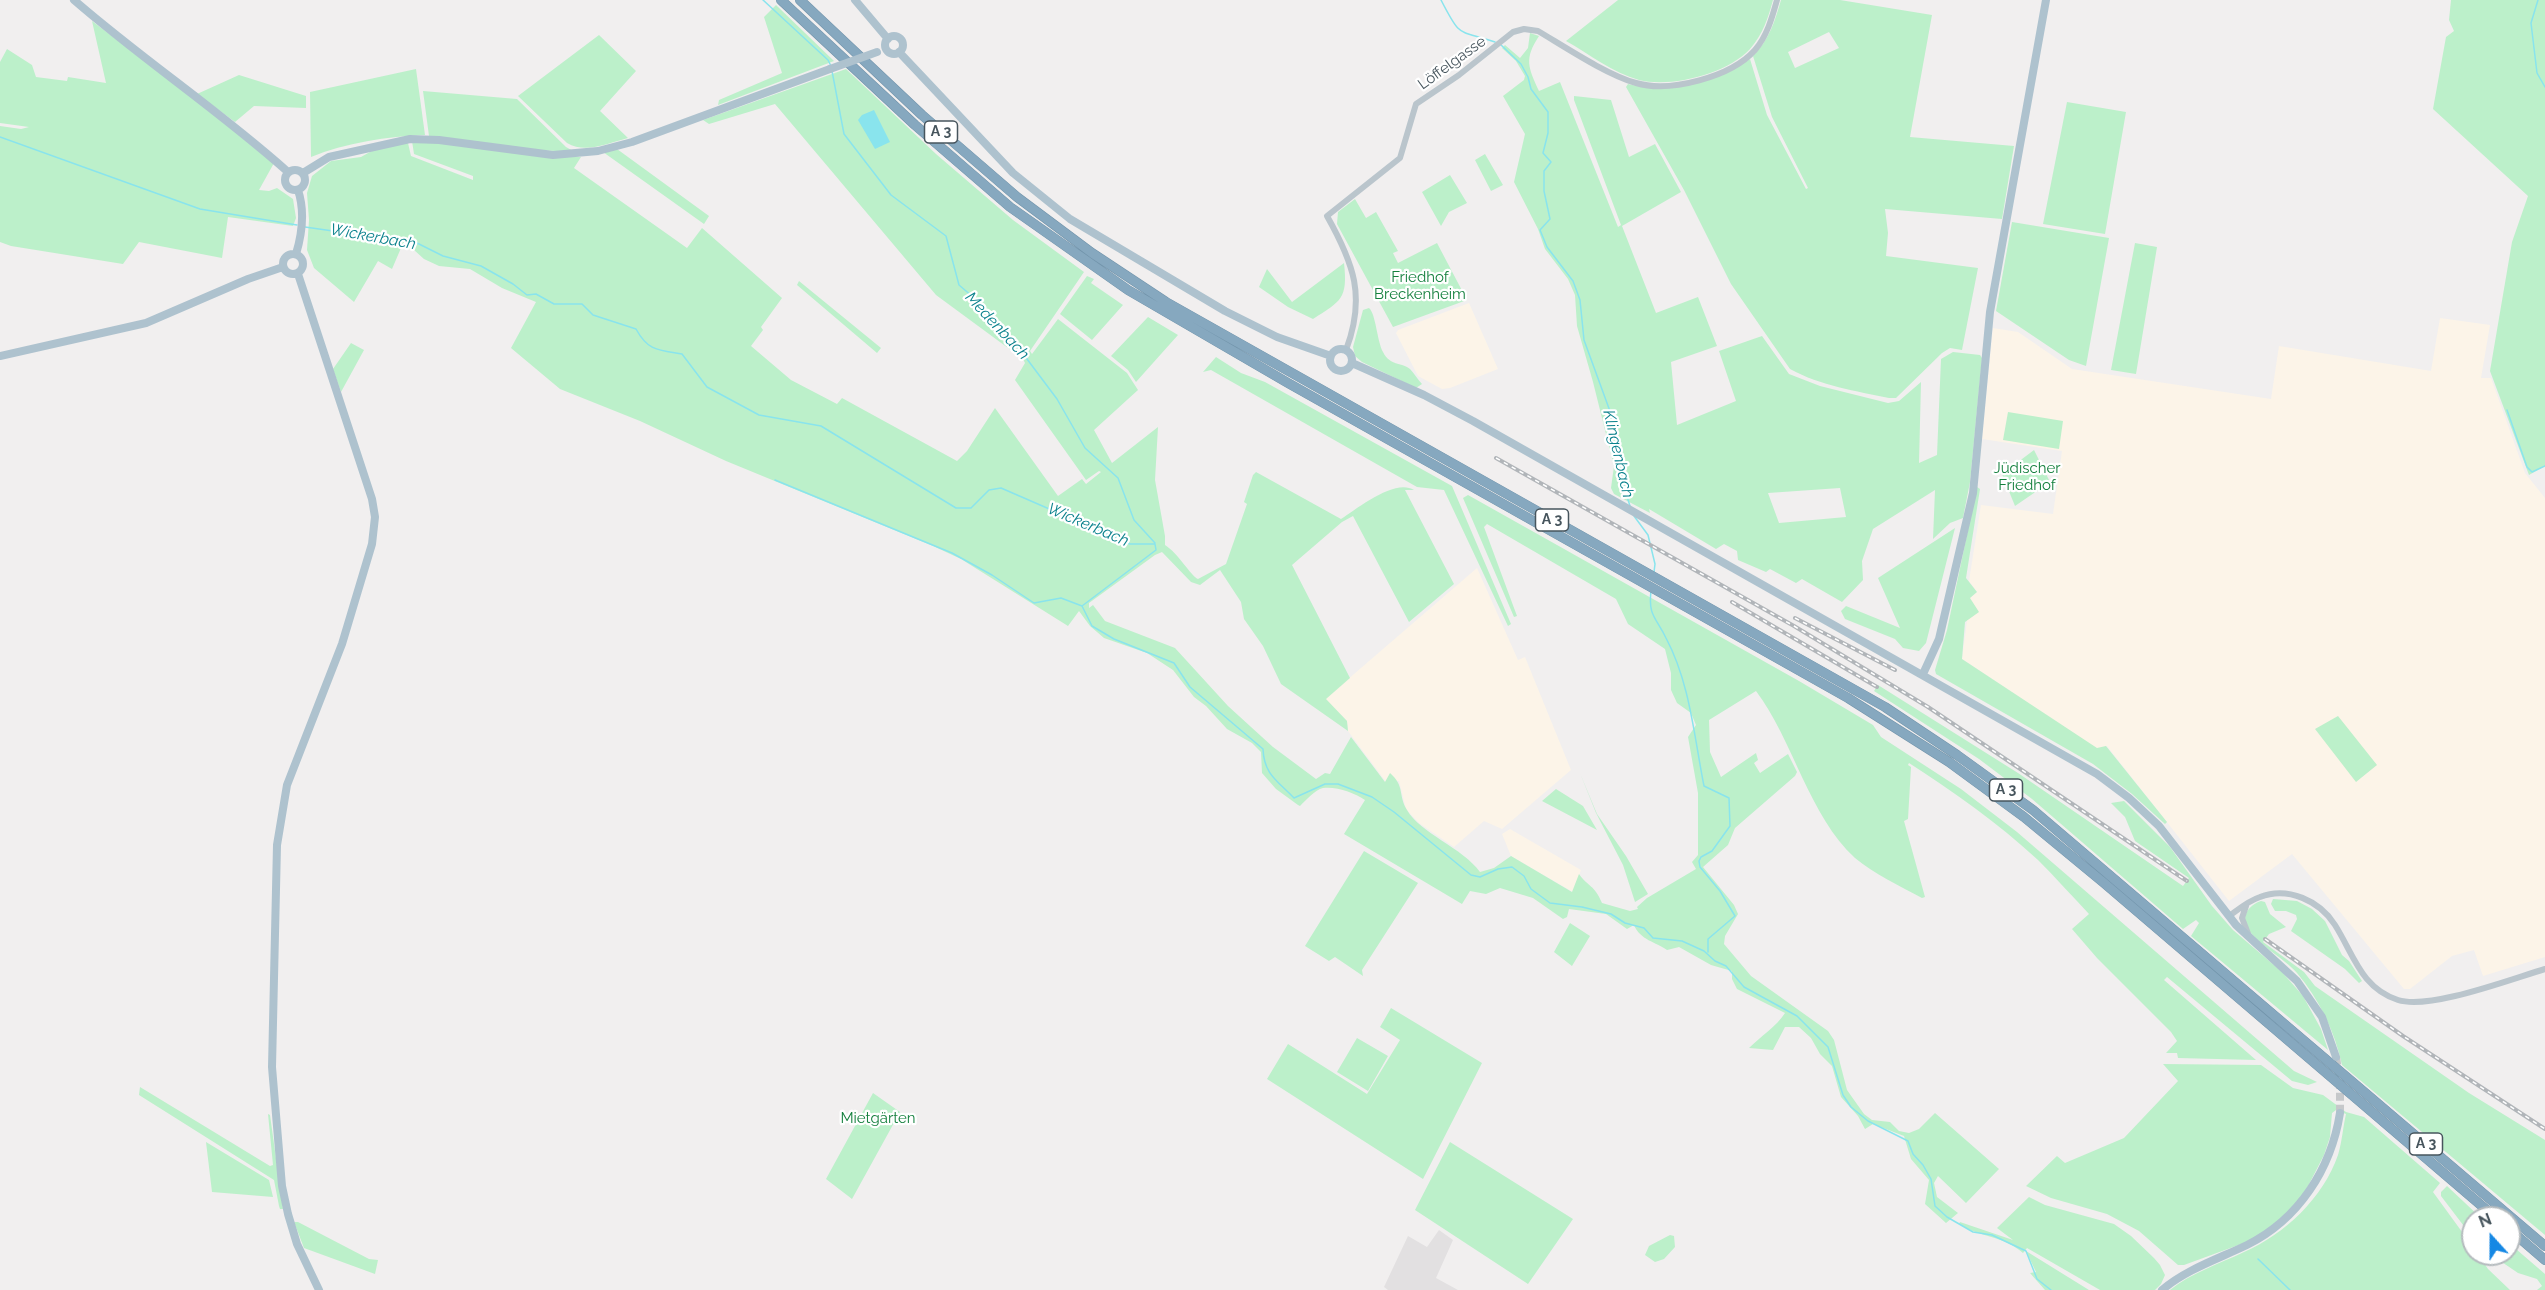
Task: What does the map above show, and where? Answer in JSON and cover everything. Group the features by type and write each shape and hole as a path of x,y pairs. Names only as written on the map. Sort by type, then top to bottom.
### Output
{"highway":[{"name":"A 3","path":"781,0 946,153 1010,207 1097,270 1170,316 1468,485 1645,578"},
{"name":"A 3","path":"800,0 955,145 1017,197 1104,261 1166,302 1457,466 1878,716 1993,793 2104,883 2482,1206"},
{"name":"A 3","path":"1659,586 1885,707 1957,754 2024,803 2545,1246"},
{"path":"2521,1240 2541,1257 2545,1265"}],"main road":[{"path":"74,0 288,172"},
{"path":"855,0 888,39"},
{"path":"1923,674 1940,639 1973,493 1990,312 2046,0"},
{"path":"885,48 892,54 899,52 902,46 900,40 894,37 888,39"},
{"path":"885,48 888,39"},
{"path":"303,173 329,157 380,144 416,139 553,155 598,151 632,142 885,48"},
{"path":"899,52 1013,173 1070,219 1114,247 1254,326 1331,356"},
{"path":"288,172 297,170 303,173"},
{"path":"288,172 285,178 286,187 292,190 298,190 305,183 303,173"},
{"path":"296,254 302,220 298,190"},
{"path":"290,254 301,257 304,264 302,271 298,274 289,274 283,267 285,258 290,254"},
{"path":"0,356 146,323 248,279 283,267"},
{"path":"298,274 372,499 375,517 372,544 342,644 287,785 277,845 272,1066 282,1186 297,1244 319,1290"},
{"path":"1346,350 1352,356 1352,363 1345,371 1338,370 1331,365 1331,356 1335,351 1346,350"},
{"path":"1352,363 1424,395 1629,508 2074,759 2119,790 2168,836 2229,916 2251,940 2286,970 2307,993 2327,1026 2336,1056"},
{"path":"2162,1290 2190,1270 2257,1240 2295,1210 2322,1170 2334,1141 2340,1113"}],"street":[{"name":"Löffelgasse","path":"1346,350 1354,327 1357,303 1356,284 1351,265 1328,216 1400,158 1416,104 1459,75 1516,31 1533,29 1620,77 1643,85 1666,87 1688,83 1731,68 1750,55 1767,32 1777,0"},
{"path":"2229,916 2263,896 2280,893 2312,903 2333,921 2364,977 2380,991 2403,1001 2420,1003 2434,1001 2545,969"},
{"path":"2248,903 2242,918 2251,940"}],"shaded area":[{"path":"1469,303 1498,369 1442,389 1418,376 1396,333 1398,330"},
{"path":"2440,318 2490,325 2481,378 2491,378 2525,473 2545,498 2545,957 2483,976 2474,950 2452,956 2410,989 2404,989 2292,854 2229,901 2107,746 2097,749 1962,659 1970,598 1977,592 1969,581 1981,505 2053,514 2062,451 1982,439 1993,328 2018,332 2072,369 2271,399 2279,346 2431,371"},
{"path":"1477,568 1518,660 1525,657 1571,770 1502,829 1484,821 1454,847 1419,823 1406,809 1399,781 1386,782 1348,731 1347,721 1325,699"},
{"path":"1510,829 1581,870 1573,892 1511,856 1502,834"},
{"path":"1439,1230 1453,1240 1436,1278 1458,1290 1388,1290 1384,1287 1408,1236 1427,1247"}],"green space":[{"path":"1618,0 1773,0 1762,32 1750,49 1740,58 1727,66 1698,77 1652,82 1629,77 1566,41"},
{"path":"1781,0 1840,0 1932,15 1910,137 2014,146 2002,219 1885,209 1888,233 1886,256 1978,268 1962,350 1950,348 1942,353 1896,398 1839,387 1814,380 1790,369 1731,284 1684,190 1626,87 1628,84 1661,88 1691,84 1721,74 1750,59 1767,115 1806,189 1808,188 1772,117 1753,56 1759,50 1774,23","holes":["1829,32 1839,48 1795,68 1788,52"]},
{"path":"2451,0 2545,0 2545,466 2529,475 2490,371 2512,242 2528,196 2433,109 2446,37 2454,31 2449,20"},
{"path":"776,5 834,61 718,105 719,100 782,73 764,17"},
{"path":"92,21 177,85 274,163 259,190 269,191 277,188 293,199 296,218 293,226 228,217 222,258 139,242 123,264 11,246 0,242 0,126 21,129 29,127 0,123 0,62 7,49 32,65 36,77 67,81 68,77 106,83"},
{"path":"1530,33 1539,36 1531,51 1529,63 1532,76 1539,91 1560,82 1618,227 1621,225 1574,96 1611,100 1629,157 1655,144 1681,192 1622,226 1656,313 1698,297 1717,346 1671,362 1677,425 1736,401 1719,351 1762,336 1789,374 1820,386 1888,403 1899,401 1921,382 1919,463 1937,455 1941,359 1953,352 1980,355 1982,358 1970,482 1963,518 1950,523 1933,539 1935,490 1873,529 1862,561 1863,580 1842,602 1802,579 1796,583 1770,569 1766,572 1738,560 1737,551 1724,544 1716,549 1649,509 1650,513 1614,494 1611,488 1614,466 1577,326 1575,295 1568,279 1545,249 1538,229 1514,182 1525,134 1503,96 1524,80 1525,76 1516,61 1502,48 1505,45 1520,58 1528,48","holes":["1840,488 1846,517 1779,523 1768,493"]},
{"path":"599,35 636,71 600,111 628,138 582,148 567,143 518,96"},
{"path":"416,69 425,135 367,141 311,157 310,92"},
{"path":"846,69 936,154 1013,220 1084,272 1030,351 1032,354 1058,319 1127,373 1138,390 1094,430 1112,463 1158,427 1155,480 1165,545 1175,553 1195,577 1198,579 1226,564 1247,504 1244,502 1256,472 1341,519 1387,491 1406,487 1414,490 1405,490 1454,584 1409,622 1353,516 1342,522 1292,565 1350,678 1326,699 1347,721 1348,731 1281,684 1263,646 1244,619 1241,602 1220,570 1200,585 1191,582 1162,552 1089,603 1089,608 1093,605 1105,621 1175,648 1228,706 1273,747 1316,779 1325,773 1330,774 1351,737 1385,782 1390,773 1395,778 1400,786 1404,805 1413,818 1473,863 1480,872 1494,868 1511,856 1572,892 1579,874 1594,889 1602,903 1630,911 1638,909 1637,907 1647,898 1696,869 1692,862 1698,855 1698,793 1688,737 1696,725 1691,713 1677,703 1671,690 1671,673 1665,649 1628,624 1616,599 1487,524 1484,527 1517,616 1514,617 1463,498 1468,495 1873,725 1881,737 1961,789 2017,832 2294,1071 2317,1082 2308,1085 2292,1081 2167,977 2164,980 2256,1060 2178,1058 2177,1053 2166,1053 2177,1041 2171,1032 2097,958 2072,929 2089,914 2038,860 2007,833 1909,763 1911,767 1908,819 1904,821 1925,897 1922,898 1862,864 1839,841 1825,821 1781,732 1756,691 1709,720 1710,752 1721,777 1756,753 1758,760 1754,763 1760,773 1788,754 1797,772 1735,828 1728,845 1703,867 1734,905 1738,914 1725,936 1724,944 1751,976 1828,1031 1834,1040 1847,1090 1864,1114 1872,1120 1890,1122 1899,1131 1909,1133 1919,1129 1935,1113 1999,1169 1966,1203 1938,1176 1934,1183 1937,1197 1958,1213 1946,1223 1925,1204 1929,1180 1911,1159 1904,1136 1873,1124 1865,1129 1858,1116 1841,1097 1832,1066 1820,1054 1811,1038 1799,1027 1785,1027 1773,1050 1749,1048 1785,1013 1737,989 1732,979 1732,971 1711,965 1679,947 1667,950 1640,934 1634,925 1627,929 1606,914 1569,909 1567,917 1563,919 1533,898 1500,888 1486,894 1470,891 1462,904 1344,834 1365,800 1345,791 1323,788 1300,806 1298,805 1276,789 1262,773 1261,752 1252,743 1227,729 1206,706 1194,697 1173,670 1147,653 1104,638 1090,626 1079,611 1068,626 961,559 560,389 511,348 536,302 502,288 470,269 439,266 424,259 414,250 401,248 392,269 378,261 354,302 314,268 307,250 309,220 307,193 312,176 331,161 361,157 377,148 408,143 411,156 473,180 473,176 414,154 412,141 560,157 581,157 574,168 687,248 702,228 782,298 761,327 763,330 751,346 791,380 837,404 842,398 957,461 967,451 995,408 1058,496 1082,479 1086,484 1101,472 1099,471 1086,480 1015,380 1025,363 1023,359 936,295 775,104 709,124 703,120"},
{"path":"239,75 306,96 306,108 254,106 235,122 197,94"},
{"path":"423,91 517,99 566,147 575,152 536,150 429,136"},
{"path":"2067,102 2126,112 2105,234 2043,224"},
{"path":"617,149 709,216 704,224 603,152"},
{"path":"1485,154 1503,185 1491,191 1475,160"},
{"path":"1450,175 1467,203 1449,212 1441,226 1422,192"},
{"name":"Friedhof Breckenheim","path":"1355,199 1366,218 1376,212 1398,251 1393,253 1398,263 1437,243 1467,300 1393,327 1337,224 1338,212"},
{"path":"2012,222 2109,238 2086,366 2069,360 1996,311"},
{"path":"2135,243 2157,247 2136,374 2111,370"},
{"path":"1344,263 1345,284 1340,298 1313,319 1288,307 1259,287 1267,269 1292,302"},
{"path":"1087,276 1094,279 1091,283 1123,305 1092,340 1060,314"},
{"path":"799,281 881,348 877,353 797,285"},
{"path":"1369,308 1383,352 1392,362 1412,371 1422,384 1416,388 1362,362 1355,356 1353,347 1363,310"},
{"path":"1148,317 1178,335 1136,382 1128,370 1111,356"},
{"path":"351,343 364,350 341,392 333,369"},
{"path":"1216,357 1241,373 1265,382 1452,486 1511,624 1508,626 1444,490 1417,487 1211,370 1203,372"},
{"path":"2008,412 2063,421 2059,449 2003,440"},
{"name":"Jüdischer Friedhof","path":"2034,450 2050,482 2015,506 2002,474"},
{"path":"1977,487 1980,489 1966,578 1977,592 1970,598 1979,612 1965,622 1962,659 2097,748 2106,746 2167,822 2165,824 2132,794 2093,764 1936,674 1935,670 1947,630"},
{"path":"1955,528 1926,643 1919,651 1903,648 1895,639 1845,619 1841,611 1846,606 1900,628 1878,578"},
{"path":"1878,685 2018,773 2183,886 2189,878 2135,841 2125,817 2111,803 2124,801 2170,847 2212,906 2233,930 2282,972 2303,996 2321,1029 2328,1050 2191,936 2199,923 2196,920 2183,929 2032,799 1979,759 1874,691"},
{"path":"2338,716 2377,765 2356,782 2315,729"},
{"path":"1580,773 1597,814 1626,856 1648,894 1635,902 1623,865 1596,813"},
{"path":"1556,789 1583,806 1597,830 1542,801"},
{"path":"1364,851 1418,883 1362,970 1363,976 1335,957 1329,961 1305,946"},
{"path":"2273,899 2297,901 2312,909 2325,921 2342,955 2349,961 2362,981 2359,983 2345,969 2291,931 2297,919 2296,915 2286,911 2275,911 2271,904"},
{"path":"2261,901 2265,902 2270,914 2286,927 2269,934 2263,942 2304,972 2315,986 2469,1093 2545,1140 2545,1235 2521,1215 2521,1206 2510,1206 2342,1065 2330,1028 2312,994 2297,973 2248,929 2245,915 2253,905"},
{"path":"1570,923 1590,936 1572,966 1554,952"},
{"path":"1391,1008 1482,1063 1423,1179 1267,1079 1288,1044 1367,1094 1400,1040 1380,1027"},
{"path":"1357,1038 1388,1056 1368,1091 1337,1072"},
{"path":"2163,1064 2261,1065 2293,1088 2323,1095 2346,1112 2364,1117 2440,1183 2433,1192 2461,1230 2461,1266 2486,1266 2510,1290 2170,1290 2196,1274 2259,1244 2288,1225 2301,1213 2323,1186 2338,1155 2346,1114 2336,1110 2332,1113 2330,1137 2324,1155 2306,1190 2287,1214 2255,1239 2184,1265 2178,1265 2139,1231 2107,1214 2051,1198 2026,1186 2057,1156 2065,1163 2124,1138 2178,1081"},
{"path":"140,1087 270,1166 273,1165 268,1114 270,1115 283,1209 279,1206 274,1180 139,1095"},
{"name":"Mietgärten","path":"873,1093 900,1112 852,1199 826,1179"},
{"path":"206,1142 269,1180 273,1197 212,1192"},
{"path":"1450,1142 1573,1219 1528,1284 1415,1210"},
{"path":"2447,1186 2468,1206 2461,1206 2461,1222 2441,1196 2441,1192"},
{"path":"2029,1197 2045,1205 2114,1224 2131,1236 2160,1265 2165,1275 2161,1284 2155,1290 2100,1290 2027,1248 2023,1253 2008,1243 1959,1224 1960,1222 2013,1240 1997,1228"},
{"path":"294,1222 369,1259 378,1260 375,1274 304,1248"},
{"path":"1670,1235 1674,1236 1675,1247 1664,1259 1655,1262 1645,1255 1649,1246"},
{"path":"2026,1251 2089,1290 2045,1290 2030,1273 2036,1272"},
{"path":"2521,1253 2545,1274 2545,1290 2537,1290 2542,1286 2537,1279 2518,1273 2508,1266 2521,1266"}],"water":[{"path":"874,110 890,142 875,149 858,120 862,115"}],"waterway":[{"name":"Medenbach","path":"763,0 828,60 831,66"},
{"name":"Klingenbach","path":"1441,0 1461,31 1495,42"},
{"path":"2538,0 2531,23 2537,73 2545,87"},
{"name":"Klingenbach","path":"1500,44 1521,64 1531,89 1548,112 1548,133 1543,153 1551,162 1544,171 1544,191 1550,219 1540,230 1547,247 1573,281 1580,300 1584,340 1611,414 1623,484 1630,506"},
{"name":"Medenbach","path":"832,71 844,134 891,195 946,236 959,285 973,297 1021,351 1057,399 1085,448 1118,478 1134,520 1155,543"},
{"name":"Wickerbach","path":"0,137 200,209 297,225"},
{"name":"Wickerbach","path":"305,227 417,243 443,256 481,266 513,284 527,295 536,294 554,304 582,304 593,315 636,329 650,346 666,352 682,354 707,387 759,415 821,426 956,508 971,508 989,490 1001,488 1130,544 1155,544 1156,550 1082,606 1092,626 1114,639 1174,663 1190,687 1263,749 1269,771 1294,798 1325,784 1338,784 1372,797 1394,812 1471,875 1480,877 1498,869 1512,867 1524,876 1531,889 1550,903 1611,914 1625,923 1644,928 1653,938 1682,941 1704,951 1715,961 1726,966 1744,987 1797,1016 1828,1047 1843,1095 1851,1107 1868,1121 1908,1141 1913,1154 1931,1179 1935,1206 1947,1217 1973,1232 1992,1235 2026,1251 2037,1279 2051,1290"},
{"path":"2507,410 2527,467 2532,472 2545,466"},
{"path":"775,480 952,553 992,575 1034,603 1061,598 1082,606"},
{"name":"Klingenbach","path":"1634,516 1648,535 1655,564 1654,572"},
{"name":"Klingenbach","path":"1651,591 1652,611 1674,655 1686,691 1704,786 1729,798 1730,826 1712,851 1701,857 1699,861 1700,867 1720,891 1735,916 1708,939 1708,952"},
{"path":"2258,1259 2290,1290"}],"tunnel":[{"path":"2336,1057 2340,1083 2340,1113"}],"railway":[{"path":"1496,458 1794,626 1928,707 2187,881"},
{"path":"1732,602 1877,687"},
{"path":"1795,618 1895,670"},
{"path":"2265,939 2403,1036 2545,1129"}]}
